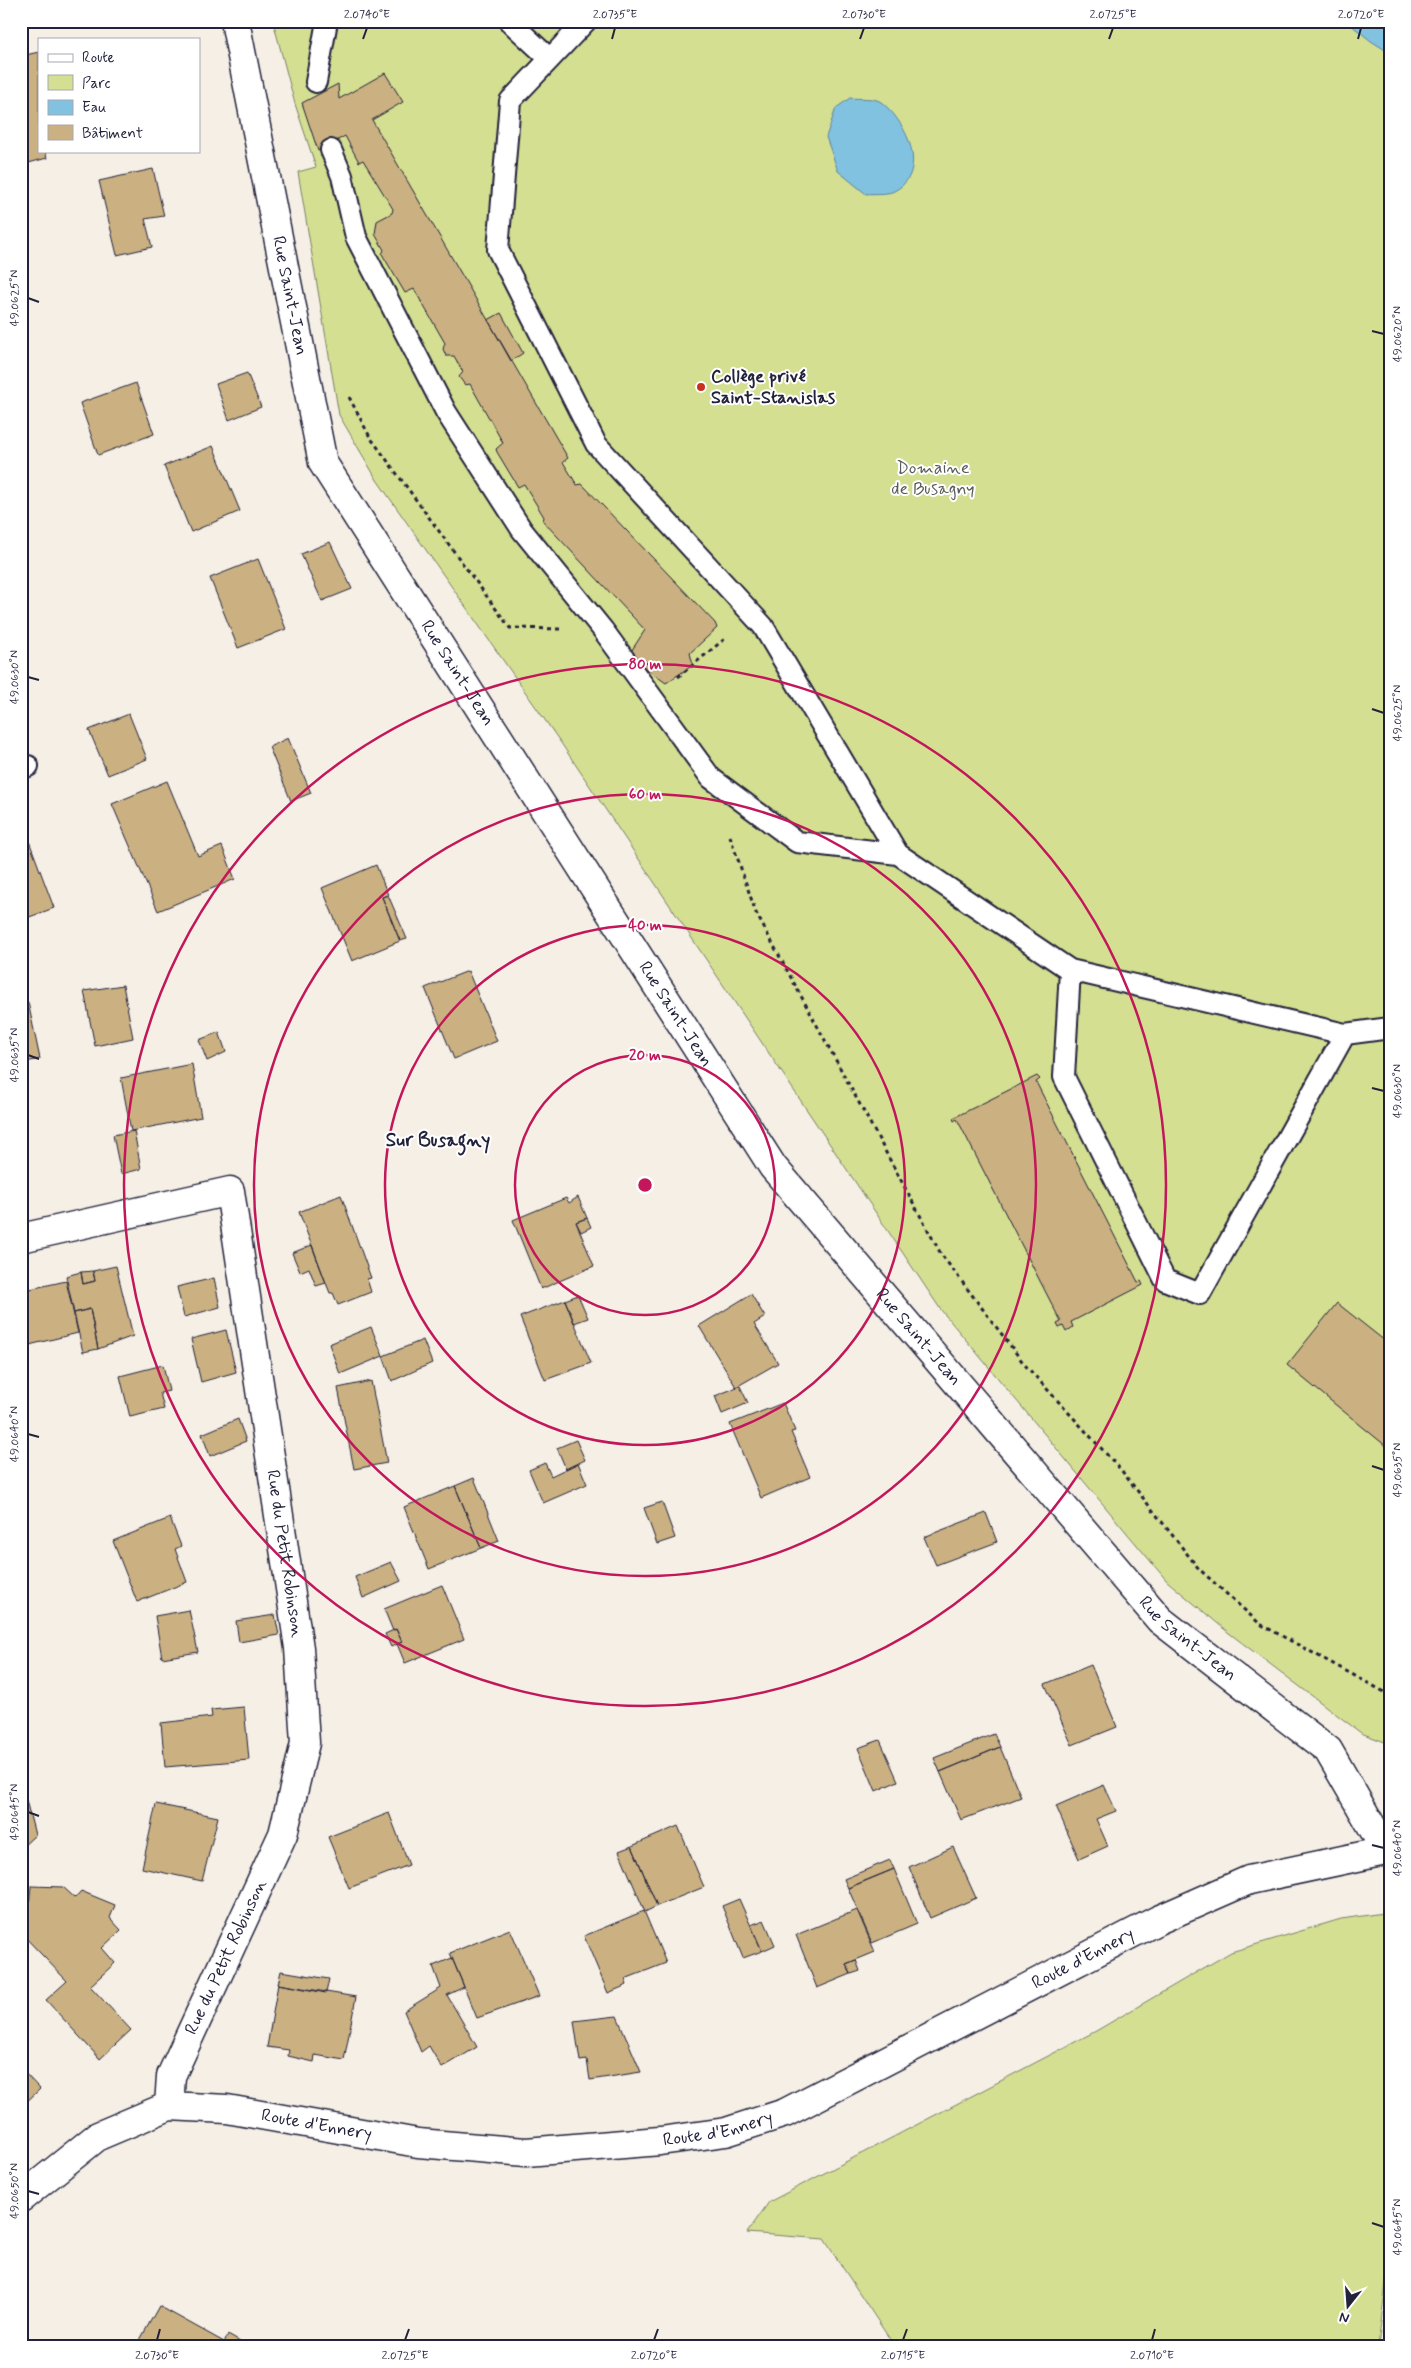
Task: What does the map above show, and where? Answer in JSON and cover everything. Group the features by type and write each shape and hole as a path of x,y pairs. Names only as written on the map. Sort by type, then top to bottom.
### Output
{"street":[{"name":"Rue Saint-Jean","path":"235,21 323,463 773,1167 1160,1620 1328,1750 1388,1850"},
{"name":"Rue du Petit Robinson","path":"21,1238 230,1191 299,1648 306,1744 283,1834 171,2076 169,2106"},
{"name":"Route d'Ennery","path":"21,2198 98,2136 169,2106 227,2109 418,2143 526,2152 660,2141 726,2132 785,2114 1158,1920 1249,1880 1388,1850"}],"lane":[{"path":"316,82 327,21"},
{"path":"509,21 550,59"},
{"path":"586,21 510,101 498,250 596,444 762,626 898,854 1070,970 1345,1034 1390,1028"},
{"path":"331,150 342,176 356,237 446,412 522,530 603,630 711,778 797,842 898,854"},
{"path":"1070,970 1064,1077 1165,1280 1200,1294 1345,1034"}],"path":[{"path":"347,392 370,437 510,628 603,630"},
{"path":"653,698 753,615"},
{"path":"729,832 756,913 941,1254 1025,1365 1121,1470 1199,1569 1260,1624 1390,1695"}],"green space":[{"name":"Domaine de Busagny","path":"273,21 1390,21 1390,1744 1361,1733 1229,1633 1167,1581 941,1310 561,743 377,480 339,415 298,172 316,167 295,104"},
{"path":"1390,1912 1390,2250 1378,2347 895,2347 824,2239 747,2233 769,2202 1096,2031 1231,1952 1341,1919"}],"water":[{"path":"1346,21 1390,21 1390,53 1371,41"},
{"path":"850,98 878,100 890,110 905,132 913,158 911,170 906,181 893,192 866,194 838,171 826,137 836,108"}],"building":[{"path":"66,21 84,21 85,22 68,26"},
{"path":"38,52 38,152 45,152 47,158 21,165 21,56"},
{"path":"385,73 403,102 372,120 568,458 563,462 577,485 582,484 715,623 717,628 690,653 693,665 666,683 628,656 645,630 543,521 544,517 524,484 518,487 497,452 496,449 503,443 470,384 465,385 459,377 463,372 454,356 446,356 443,349 445,343 414,289 405,293 382,254 384,250 375,234 377,221 392,213 393,209 363,160 359,162 345,136 318,151 302,103 338,84 339,99"},
{"path":"153,169 164,216 145,219 152,247 117,255 99,181"},
{"path":"501,313 523,353 511,361 488,320"},
{"path":"247,373 261,407 229,420 216,384"},
{"path":"136,383 154,434 98,455 80,403"},
{"path":"213,446 240,511 191,532 164,466"},
{"path":"330,542 352,589 322,601 301,554"},
{"path":"258,559 286,629 238,648 210,578"},
{"path":"129,714 147,759 108,775 89,730"},
{"path":"288,738 311,793 291,801 269,747"},
{"path":"167,781 198,856 222,846 235,879 158,911 112,804"},
{"path":"29,841 54,908 21,920 21,843"},
{"path":"376,865 388,895 382,897 400,941 352,961 322,888"},
{"path":"388,895 407,939 400,941 382,897"},
{"path":"468,971 497,1041 454,1059 425,988"},
{"path":"123,985 133,1038 95,1046 84,991"},
{"path":"28,1002 40,1059 21,1063 21,1003"},
{"path":"219,1032 226,1052 207,1061 199,1040"},
{"path":"192,1064 201,1117 131,1131 121,1078"},
{"path":"1037,1076 1040,1079 1036,1082 1138,1282 1141,1281 1143,1285 1071,1322 1073,1327 1066,1332 1063,1326 1059,1328 1057,1324 1061,1322 957,1119 954,1121 953,1118"},
{"path":"134,1131 141,1169 121,1174 113,1135"},
{"path":"341,1195 371,1278 367,1279 371,1292 338,1305 333,1293 330,1293 299,1212"},
{"path":"578,1197 587,1218 576,1222 594,1266 541,1289 513,1220 566,1198 569,1203"},
{"path":"587,1218 591,1227 581,1232 576,1222"},
{"path":"312,1245 326,1283 316,1286 309,1268 300,1272 292,1253"},
{"path":"116,1266 133,1336 98,1349 90,1309 74,1313 66,1276 81,1272 83,1284 95,1281 93,1271"},
{"path":"93,1271 95,1281 83,1284 81,1272"},
{"path":"214,1278 220,1307 184,1317 177,1287"},
{"path":"66,1281 78,1333 21,1347 21,1291"},
{"path":"751,1294 765,1317 754,1324 778,1363 736,1387 699,1326"},
{"path":"578,1295 588,1318 574,1323 565,1300"},
{"path":"565,1300 591,1363 545,1380 520,1317"},
{"path":"1337,1303 1390,1345 1390,1442 1386,1446 1287,1365"},
{"path":"90,1309 98,1349 83,1352 74,1313"},
{"path":"371,1327 383,1356 340,1374 329,1344"},
{"path":"226,1330 236,1372 201,1382 191,1339"},
{"path":"423,1340 432,1363 392,1381 383,1356"},
{"path":"163,1365 169,1391 160,1393 164,1409 130,1417 120,1376"},
{"path":"371,1381 387,1463 354,1469 338,1388"},
{"path":"740,1386 748,1403 722,1414 715,1396"},
{"path":"783,1403 795,1431 791,1432 810,1477 761,1498 730,1424"},
{"path":"238,1419 246,1441 210,1456 202,1434"},
{"path":"576,1440 585,1460 566,1469 557,1448"},
{"path":"545,1463 551,1476 578,1463 587,1484 543,1503 529,1470"},
{"path":"474,1478 499,1541 481,1548 455,1486"},
{"path":"455,1486 481,1548 429,1569 404,1507"},
{"path":"662,1502 675,1538 657,1544 644,1508"},
{"path":"986,1513 997,1542 936,1565 924,1537"},
{"path":"170,1518 181,1546 175,1549 187,1582 137,1602 113,1541"},
{"path":"391,1562 401,1581 363,1598 355,1577"},
{"path":"442,1585 464,1639 405,1663 397,1644 402,1642 396,1629 393,1631 384,1609"},
{"path":"189,1610 198,1652 162,1658 155,1616"},
{"path":"275,1615 279,1635 239,1642 236,1621"},
{"path":"396,1629 402,1642 391,1647 385,1634"},
{"path":"1091,1665 1117,1727 1072,1745 1045,1684"},
{"path":"244,1707 249,1760 165,1767 161,1723 212,1717 211,1710"},
{"path":"994,1734 1000,1747 940,1772 934,1758"},
{"path":"880,1740 898,1781 876,1791 858,1748"},
{"path":"1000,1747 1021,1797 961,1820 940,1772"},
{"path":"1104,1785 1116,1811 1096,1819 1108,1846 1079,1859 1056,1806"},
{"path":"26,1800 35,1835 21,1848 21,1805"},
{"path":"156,1804 218,1817 202,1881 142,1868"},
{"path":"389,1813 409,1865 349,1888 328,1837"},
{"path":"678,1826 704,1887 657,1906 632,1846"},
{"path":"632,1846 657,1906 645,1912 619,1851"},
{"path":"953,1847 976,1898 930,1918 909,1867"},
{"path":"890,1860 894,1869 848,1888 844,1879"},
{"path":"894,1869 917,1924 872,1943 848,1888"},
{"path":"31,1886 63,1887 75,1898 81,1891 115,1905 110,1918 121,1930 102,1948 115,1963 90,1986 131,2030 100,2059 46,2000 67,1981 21,1933 27,1926"},
{"path":"739,1899 762,1951 743,1958 722,1906"},
{"path":"857,1910 875,1952 846,1964 851,1974 817,1988 796,1935"},
{"path":"644,1911 666,1963 625,1979 627,1985 608,1993 584,1936"},
{"path":"764,1920 775,1945 762,1951 751,1925"},
{"path":"510,1929 539,1996 477,2018 450,1953"},
{"path":"452,1958 464,1987 447,1995 477,2047 442,2068 429,2046 421,2052 404,2011 441,1988 433,1966"},
{"path":"856,1960 860,1971 851,1974 846,1964"},
{"path":"281,1971 329,1979 326,1993 278,1984"},
{"path":"278,1984 356,1997 344,2060 315,2055 314,2062 288,2056 289,2050 267,2047"},
{"path":"617,2016 641,2072 590,2080 587,2060 580,2061 574,2021"},
{"path":"21,2069 40,2089 21,2107"},
{"path":"159,2306 224,2342 222,2347 136,2347"},
{"path":"228,2335 247,2346 247,2347 222,2347"}],"place":[{"name":"Collège privé Saint-Stanislas","path":"701,387"}],"district":[{"name":"Sur Busagny","path":"438,1140"}]}
